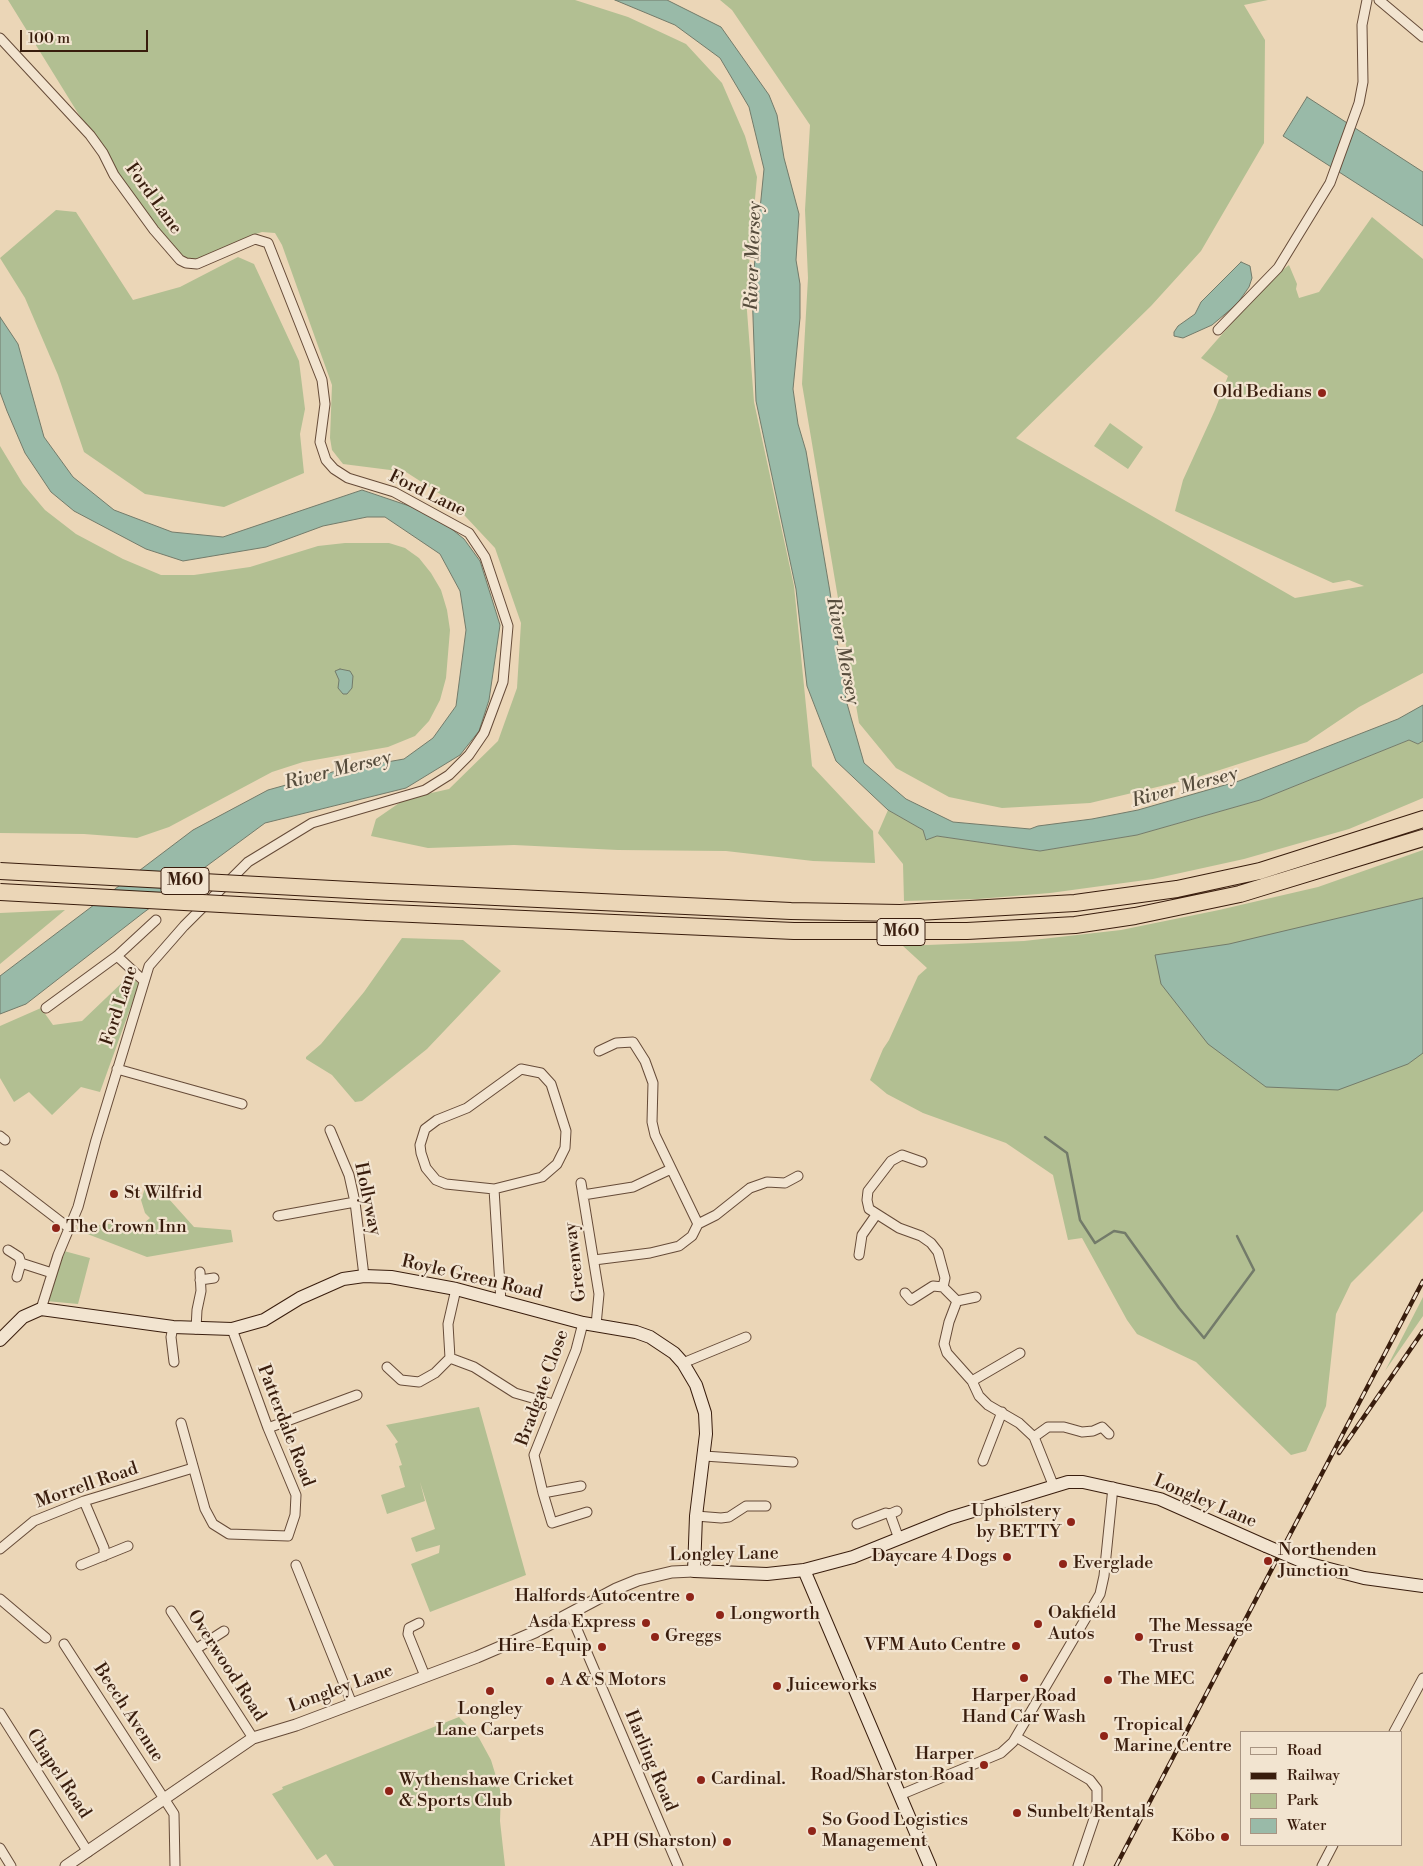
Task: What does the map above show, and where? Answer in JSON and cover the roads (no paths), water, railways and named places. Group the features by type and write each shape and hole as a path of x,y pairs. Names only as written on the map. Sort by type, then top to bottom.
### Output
{"highway":[{"name":"M60","path":"0,871 369,891 782,910 890,913 1075,903 1177,889 1260,871 1419,820"},
{"name":"M60","path":"0,892 368,912 794,931 958,931 1075,925 1135,916 1240,894 1423,838"}],"main road":[{"name":"Royle Green Road","path":"41,1309 173,1327 232,1329 264,1320 322,1287 343,1279 364,1276 391,1277 456,1290 583,1323 636,1332 650,1337 674,1353 683,1363 696,1385 704,1413 704,1456 696,1516 694,1571"},
{"path":"0,1340 23,1317 41,1309"},
{"name":"Longley Lane","path":"694,1571 767,1574 804,1570 853,1557 950,1518 1068,1482 1084,1482 1160,1499 1306,1563 1364,1578 1423,1586"},
{"path":"804,1570 928,1865"}],"street":[{"path":"1218,330 1278,268 1330,183 1359,103 1363,82 1362,25 1366,0"},
{"path":"1379,0 1423,37"},
{"name":"Ford Lane","path":"0,38 90,135 103,152 114,176 159,237 180,260 186,263 197,264 255,239 268,243 322,380 325,404 320,442 326,460 334,469 348,478 394,492 468,533 485,557 508,626 504,682 484,733 469,756 449,775 425,790 312,823 248,862 184,926 149,966 116,1069 78,1207 52,1273 41,1309"},
{"path":"46,1008 117,956 156,920"},
{"path":"117,956 144,981"},
{"path":"598,1051 616,1043 633,1042 641,1055 653,1083 652,1122 670,1169 698,1224"},
{"path":"116,1069 242,1104"},
{"path":"521,1069 535,1070 547,1077 563,1118 567,1139 563,1156 552,1170 542,1177 494,1189 446,1184 436,1180 426,1168 421,1153 422,1135 430,1124 467,1108 521,1069"},
{"name":"Hollyway","path":"330,1130 349,1175 355,1202 364,1276"},
{"path":"922,1162 902,1155 891,1161 868,1192 867,1200 869,1209 876,1215 899,1228 921,1236 931,1243 938,1252 945,1278 943,1287"},
{"path":"583,1194 633,1187 670,1169"},
{"path":"0,1175 69,1228"},
{"path":"594,1260 650,1253 679,1246 692,1236 698,1224 716,1216 750,1188 767,1182 785,1183 798,1176"},
{"name":"Greenway","path":"581,1183 599,1294 596,1325"},
{"path":"494,1189 501,1302"},
{"path":"278,1216 355,1202"},
{"path":"859,1255 862,1235 876,1215"},
{"path":"8,1250 19,1257 21,1263 16,1277"},
{"path":"21,1263 52,1273"},
{"path":"196,1329 200,1276 214,1278"},
{"path":"905,1292 911,1300 933,1286 943,1287 957,1302"},
{"path":"387,1367 401,1380 419,1382 435,1373 450,1358 448,1324 456,1290"},
{"path":"957,1302 976,1297"},
{"path":"957,1302 948,1322 944,1344 953,1362 972,1381 979,1396 988,1405 1018,1423 1034,1437 1054,1487"},
{"name":"Bradgate Close","path":"583,1323 576,1350 552,1404 534,1455 552,1523 587,1512"},
{"path":"173,1327 171,1337 174,1362"},
{"name":"Patterdale Road","path":"193,1468 205,1509 213,1524 228,1534 288,1536 295,1515 296,1495 268,1428 232,1329"},
{"path":"683,1363 746,1337"},
{"path":"972,1381 1020,1353"},
{"path":"450,1358 474,1367 515,1393 552,1404"},
{"path":"390,1384 397,1376"},
{"path":"268,1428 357,1395"},
{"path":"983,1461 1002,1412"},
{"path":"181,1423 193,1468"},
{"path":"1034,1437 1048,1427 1064,1427 1082,1432 1093,1431 1102,1427 1110,1434"},
{"path":"704,1456 793,1462"},
{"name":"Morrell Road","path":"0,1550 34,1521 84,1502 193,1468"},
{"path":"543,1493 581,1486"},
{"path":"900,1795 1001,1753 1016,1737 1100,1594 1104,1576 1113,1487"},
{"path":"744,1496 746,1506"},
{"path":"84,1502 104,1548 104,1556"},
{"path":"696,1516 729,1517 746,1506 766,1506"},
{"path":"857,1524 886,1513 893,1513 900,1539"},
{"path":"81,1565 128,1546"},
{"path":"296,1566 352,1704"},
{"name":"Longley Lane","path":"66,1866 253,1738 296,1725 352,1704 535,1632 638,1580 672,1572 694,1571"},
{"path":"0,1599 46,1638"},
{"name":"Overwood Road","path":"171,1611 253,1738"},
{"name":"Harling Road","path":"570,1613 678,1866"},
{"path":"418,1623 409,1628 408,1634 425,1676"},
{"path":"196,1649 224,1631"},
{"name":"Beech Avenue","path":"64,1644 174,1814 175,1866"},
{"path":"1395,1731 1423,1678"},
{"name":"Chapel Road","path":"0,1713 88,1852"},
{"path":"1016,1737 1090,1780 1097,1789 1097,1810 1078,1866"},
{"path":"1322,1866 1332,1846"},
{"path":"0,1848 11,1866"}],"water":[{"path":"615,0 667,0 721,27 769,95 777,115 784,158 799,214 796,260 800,284 800,318 793,389 798,424 806,451 846,700 864,763 906,799 953,822 1030,829 1038,826 1092,819 1138,810 1239,781 1398,719 1423,705 1423,741 1418,744 1409,740 1260,800 1137,835 1040,851 937,836 926,840 923,830 888,810 836,761 807,686 796,589 756,401 752,289 764,169 749,107 720,58 675,25"},
{"path":"1307,97 1423,172 1423,226 1283,136"},
{"path":"1241,262 1250,266 1252,278 1249,287 1237,304 1212,325 1183,338 1174,336 1178,326 1195,314 1201,302"},
{"name":"River Mersey","path":"0,317 18,344 44,437 73,477 114,510 172,532 223,537 362,490 433,514 464,539 480,561 500,625 489,700 479,731 460,755 406,788 265,823 143,913 26,1004 0,1014 0,976 193,830 268,790 336,771 404,759 433,738 456,706 466,630 460,591 440,554 385,517 367,517 323,526 266,547 183,561 146,549 74,511 51,492 25,453 7,411 0,392"},
{"path":"340,669 350,671 353,676 352,688 347,694 343,694 338,688 339,680 335,671"},
{"path":"1423,898 1423,1053 1408,1064 1338,1090 1266,1087 1208,1044 1161,984 1155,955 1229,944"}],"waterway":[{"path":"1045,1137 1067,1153 1080,1220 1095,1243 1114,1231 1125,1233 1179,1308 1204,1338 1254,1270 1237,1236"}],"railway":[{"path":"1116,1866 1423,1281"},
{"path":"1339,1453 1423,1331"}],"place":[{"name":"Old Bedians","path":"1322,393"},
{"name":"St Wilfrid","path":"114,1194"},
{"name":"The Crown Inn","path":"56,1228"},
{"name":"Upholstery by BETTY","path":"1071,1522"},
{"name":"Daycare 4 Dogs","path":"1007,1557"},
{"name":"Northenden Junction","path":"1268,1561"},
{"name":"Everglade","path":"1063,1564"},
{"name":"Halfords Autocentre","path":"690,1597"},
{"name":"Longworth","path":"720,1615"},
{"name":"Asda Express","path":"646,1623"},
{"name":"Oakfield Autos","path":"1038,1624"},
{"name":"Greggs","path":"655,1637"},
{"name":"The Message Trust","path":"1139,1637"},
{"name":"VFM Auto Centre","path":"1016,1646"},
{"name":"Hire-Equip","path":"602,1647"},
{"name":"Harper Road Hand Car Wash","path":"1024,1678"},
{"name":"The MEC","path":"1108,1680"},
{"name":"A & S Motors","path":"550,1681"},
{"name":"Juiceworks","path":"777,1686"},
{"name":"Longley Lane Carpets","path":"490,1691"},
{"name":"Tropical Marine Centre","path":"1104,1736"},
{"name":"Harper Road/Sharston Road","path":"984,1765"},
{"name":"Cardinal.","path":"701,1780"},
{"name":"Wythenshawe Cricket & Sports Club","path":"389,1791"},
{"name":"Sunbelt Rentals","path":"1017,1813"},
{"name":"So Good Logistics Management","path":"812,1831"},
{"name":"Köbo","path":"1225,1837"},
{"name":"APH (Sharston)","path":"727,1842"}]}
